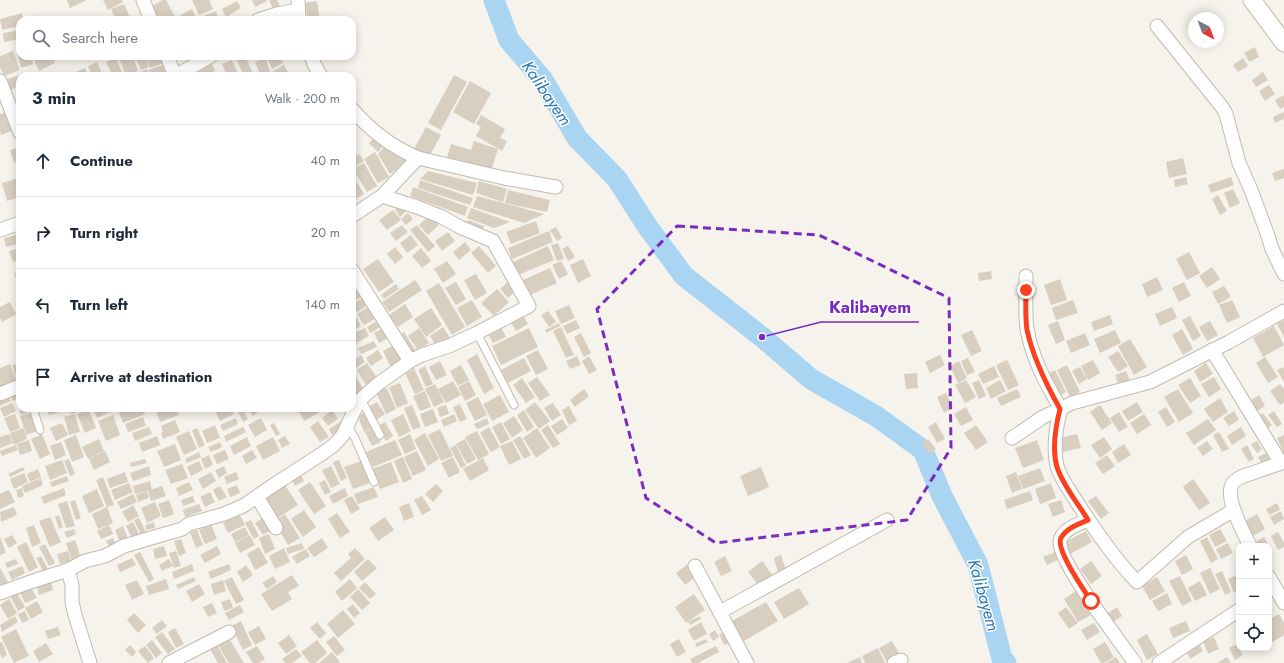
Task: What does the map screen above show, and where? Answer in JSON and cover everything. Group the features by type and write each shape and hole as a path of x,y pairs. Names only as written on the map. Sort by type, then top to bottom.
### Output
{"street":[{"path":"144,0 150,16"},
{"path":"1252,0 1284,43"},
{"path":"271,16 298,10"},
{"path":"1157,26 1226,114 1239,163 1251,190 1272,249 1284,274"},
{"path":"168,60 173,72"},
{"path":"182,72 204,60"},
{"path":"312,60 319,72"},
{"path":"0,81 16,123"},
{"path":"356,113 382,138 404,152 418,158 504,178 556,187"},
{"path":"356,213 382,196 418,158"},
{"path":"356,408 361,399 378,384 410,361 422,355 449,346 529,306 493,241 460,227 442,217 382,196"},
{"path":"0,230 16,224"},
{"path":"356,276 410,361"},
{"path":"1026,276 1027,329 1036,361 1060,409 1056,432 1057,466 1065,483 1088,520 1114,555 1137,582 1188,537 1234,510"},
{"path":"1012,438 1043,417 1072,403 1150,382 1284,311"},
{"path":"1212,350 1283,463 1247,475 1234,482 1232,485 1231,492 1234,510 1248,543"},
{"path":"0,394 16,388"},
{"path":"0,593 68,570 85,561 105,556 124,546 182,529 189,524 224,514 243,506 334,445 348,427 354,412"},
{"path":"257,496 276,528"},
{"path":"720,612 887,520"},
{"path":"1088,520 1070,528 1063,535 1060,542 1061,551 1078,582 1097,611 1135,663"},
{"path":"695,566 747,663"},
{"path":"68,570 72,585 72,602 75,615 90,663"},
{"path":"1274,583 1284,603"},
{"path":"1159,663 1236,612"},
{"path":"170,663 229,632"}],"lane":[{"path":"477,333 514,405"},
{"path":"361,399 380,435"},
{"path":"34,412 40,430"},
{"path":"348,427 355,438 374,482"}],"highlighted area":[{"path":"677,226 819,235 949,298 951,448 907,520 716,543 646,498 597,309"}],"building":[{"path":"67,0 87,0 70,8"},
{"path":"103,0 122,0 123,2 108,10"},
{"path":"166,0 174,16 157,16 152,6"},
{"path":"192,0 209,0 213,9 199,15"},
{"path":"252,0 266,0 267,1 255,7"},
{"path":"269,0 277,0 280,6 273,9"},
{"path":"237,1 241,8 228,16 226,16 222,9"},
{"path":"317,1 319,16 307,16 305,3"},
{"path":"124,4 129,16 114,16 111,9"},
{"path":"192,9 196,16 179,16"},
{"path":"216,11 218,16 204,16"},
{"path":"22,13 22,16 16,16 16,27 2,30 0,19"},
{"path":"16,31 16,40 4,42 3,33"},
{"path":"1255,47 1259,57 1249,62 1244,53"},
{"path":"13,51 20,70 4,76 0,67 0,56"},
{"path":"1243,58 1248,66 1238,72 1233,65"},
{"path":"19,60 32,60 33,64 21,68"},
{"path":"34,60 54,60 55,63 39,71"},
{"path":"117,60 122,72 111,72 106,62"},
{"path":"120,60 134,60 138,71 124,72"},
{"path":"137,60 146,60 149,67 141,70"},
{"path":"147,60 163,60 164,63 150,68"},
{"path":"232,60 237,72 225,72 222,64"},
{"path":"237,60 247,60 252,72 242,72"},
{"path":"266,60 270,72 259,72 255,62"},
{"path":"268,60 282,60 283,63 272,69"},
{"path":"97,62 101,72 90,72 88,66"},
{"path":"211,62 215,71 197,72 195,68"},
{"path":"165,64 168,72 150,72 149,70"},
{"path":"284,65 288,72 274,72"},
{"path":"85,68 87,72 76,72"},
{"path":"147,69 148,72 141,72"},
{"path":"1263,72 1268,80 1256,87 1252,80"},
{"path":"454,75 467,82 441,130 428,123"},
{"path":"16,76 16,88 7,91 3,80"},
{"path":"470,81 491,93 474,124 453,112"},
{"path":"1269,85 1275,94 1265,101 1259,91"},
{"path":"1284,95 1284,107 1280,109 1275,100"},
{"path":"7,112 14,130 1,135 0,114"},
{"path":"1284,112 1284,119 1275,123 1273,117"},
{"path":"481,115 505,129 500,138 507,141 502,151 476,136 481,127 476,124"},
{"path":"426,127 441,135 428,159 413,151"},
{"path":"376,136 385,144 378,152 369,143"},
{"path":"474,141 498,149 490,174 446,161 451,144 471,150"},
{"path":"388,143 411,159 390,174 378,154"},
{"path":"16,148 16,162 14,163 10,150"},
{"path":"375,152 389,177 378,183 364,159"},
{"path":"359,154 364,161 356,166 356,156"},
{"path":"1183,158 1187,174 1169,178 1166,162"},
{"path":"364,163 377,186 367,192 356,174 356,167"},
{"path":"1284,169 1284,178 1275,181 1272,173"},
{"path":"428,171 477,183 473,195 420,179"},
{"path":"1186,177 1188,184 1175,187 1174,180"},
{"path":"1231,177 1234,185 1211,193 1208,185"},
{"path":"16,179 16,198 7,201 2,183"},
{"path":"420,180 473,198 470,205 418,188"},
{"path":"356,181 364,194 356,199"},
{"path":"479,181 507,189 503,202 476,193"},
{"path":"413,187 468,207 465,216 410,196"},
{"path":"1233,189 1240,203 1230,208 1224,193"},
{"path":"508,190 550,200 547,212 505,203"},
{"path":"1218,195 1227,211 1220,215 1212,199"},
{"path":"477,196 544,214 524,223 473,207"},
{"path":"402,205 406,211 400,217 395,210"},
{"path":"471,208 510,222 494,228 467,218"},
{"path":"393,210 401,220 387,230 379,220"},
{"path":"408,213 413,219 406,225 401,219"},
{"path":"430,215 439,225 428,235 419,225"},
{"path":"468,220 484,226 482,231 466,225"},
{"path":"536,221 540,233 511,244 506,232"},
{"path":"402,225 408,232 396,241 390,233"},
{"path":"417,225 435,246 428,252 410,230"},
{"path":"556,227 562,238 557,241 550,230"},
{"path":"549,231 553,242 512,259 508,248"},
{"path":"448,232 455,241 442,251 435,241"},
{"path":"16,235 16,244 6,247 4,238"},
{"path":"411,235 418,245 407,253 400,243"},
{"path":"465,242 471,250 459,260 453,252"},
{"path":"558,243 564,259 557,261 551,245"},
{"path":"479,246 496,266 488,273 471,253"},
{"path":"548,246 554,260 518,275 513,262"},
{"path":"568,246 575,257 568,261 562,249"},
{"path":"395,247 403,257 395,264 387,254"},
{"path":"421,248 431,261 422,268 412,256"},
{"path":"16,249 16,261 13,262 9,251"},
{"path":"1189,252 1200,273 1187,280 1176,259"},
{"path":"378,259 394,282 379,292 363,269"},
{"path":"583,259 591,276 578,283 570,265"},
{"path":"447,261 456,274 443,283 434,269"},
{"path":"561,261 568,274 559,279 552,265"},
{"path":"1212,267 1220,279 1207,288 1199,276"},
{"path":"550,268 557,283 530,295 523,280"},
{"path":"991,271 992,279 979,281 978,273"},
{"path":"476,274 487,293 475,300 464,280"},
{"path":"1157,277 1163,290 1147,297 1142,284"},
{"path":"1060,279 1067,300 1051,305 1044,285"},
{"path":"415,280 422,290 389,312 382,302"},
{"path":"509,281 517,290 508,298 500,289"},
{"path":"456,282 466,299 456,305 445,288"},
{"path":"1184,282 1191,296 1179,302 1172,288"},
{"path":"439,283 465,327 452,335 426,291"},
{"path":"396,284 399,289 384,299 381,295"},
{"path":"360,286 365,295 356,300 356,288"},
{"path":"1224,286 1231,297 1218,304 1212,292"},
{"path":"497,289 509,302 494,316 481,303"},
{"path":"365,296 370,304 357,312 356,302"},
{"path":"472,300 482,317 467,326 457,308"},
{"path":"1073,300 1078,313 1056,320 1052,308"},
{"path":"1232,300 1240,317 1227,323 1219,305"},
{"path":"10,302 16,314 2,322 0,317 0,307"},
{"path":"405,304 413,317 398,327 389,315"},
{"path":"371,305 378,317 364,325 357,314"},
{"path":"569,305 575,318 561,324 555,311"},
{"path":"1172,307 1177,318 1160,326 1155,314"},
{"path":"431,308 442,325 426,337 414,319"},
{"path":"548,311 556,322 549,327 541,315"},
{"path":"521,312 528,324 516,331 509,319"},
{"path":"1110,315 1113,324 1094,331 1091,322"},
{"path":"1190,316 1201,336 1193,341 1182,320"},
{"path":"356,317 361,326 356,329"},
{"path":"380,319 384,325 370,333 367,327"},
{"path":"576,320 580,328 567,334 563,326"},
{"path":"1284,320 1284,337 1277,324"},
{"path":"1058,321 1065,340 1056,344 1048,325"},
{"path":"1210,321 1218,335 1207,341 1199,327"},
{"path":"559,323 560,326 546,333 545,330"},
{"path":"500,325 506,337 493,343 487,332"},
{"path":"1274,326 1284,345 1263,357 1253,338"},
{"path":"385,327 390,337 379,343 374,333"},
{"path":"443,327 450,338 436,346 430,336"},
{"path":"561,327 574,355 566,358 553,331"},
{"path":"365,328 369,336 356,343 356,332"},
{"path":"419,328 429,343 418,350 408,336"},
{"path":"529,328 538,347 501,365 492,346"},
{"path":"1182,329 1193,349 1183,355 1172,335"},
{"path":"972,330 982,351 971,356 961,335"},
{"path":"1115,330 1121,343 1100,353 1094,339"},
{"path":"404,332 417,353 411,357 398,337"},
{"path":"581,333 591,353 584,357 574,337"},
{"path":"1085,333 1090,345 1071,353 1066,341"},
{"path":"1130,339 1147,367 1134,375 1118,346"},
{"path":"374,341 377,347 361,354 358,348"},
{"path":"396,344 405,361 391,368 383,351"},
{"path":"378,350 383,358 371,366 366,358"},
{"path":"538,350 548,369 536,375 526,356"},
{"path":"1118,351 1128,366 1118,372 1108,357"},
{"path":"477,354 494,388 484,394 467,360"},
{"path":"361,355 365,362 356,368 356,358"},
{"path":"940,355 945,365 930,373 925,362"},
{"path":"577,356 581,365 570,369 566,361"},
{"path":"589,356 597,370 589,374 582,361"},
{"path":"1265,357 1278,377 1268,383 1256,363"},
{"path":"524,358 531,371 508,383 501,370"},
{"path":"968,358 975,372 967,375 961,361"},
{"path":"1007,360 1019,385 1008,390 996,365"},
{"path":"1093,360 1100,373 1088,380 1081,366"},
{"path":"440,361 447,375 436,380 429,367"},
{"path":"959,361 967,378 958,383 950,366"},
{"path":"367,363 377,378 366,385 357,370"},
{"path":"1206,363 1213,374 1200,382 1194,371"},
{"path":"10,364 16,382 0,389 0,368"},
{"path":"16,364 16,377 12,365"},
{"path":"461,365 469,380 458,386 450,371"},
{"path":"1067,365 1080,392 1070,397 1057,370"},
{"path":"413,366 424,390 415,394 405,373 412,370 411,367"},
{"path":"425,366 433,384 426,387 418,370"},
{"path":"994,366 999,377 983,384 978,374"},
{"path":"1080,367 1087,379 1079,384 1072,371"},
{"path":"1283,367 1284,369 1284,382 1277,370"},
{"path":"1055,370 1066,392 1058,397 1047,374"},
{"path":"1126,371 1130,381 1119,386 1115,375"},
{"path":"917,373 918,388 906,389 904,374"},
{"path":"356,377 366,394 356,400"},
{"path":"537,377 550,395 540,401 528,383"},
{"path":"1214,377 1221,389 1209,397 1201,384"},
{"path":"522,378 535,397 526,403 513,385"},
{"path":"1190,378 1201,396 1190,403 1178,385"},
{"path":"966,380 976,397 965,403 955,385"},
{"path":"979,380 986,396 979,399 972,383"},
{"path":"1000,380 1006,391 991,399 986,388"},
{"path":"453,381 461,395 446,403 438,389"},
{"path":"469,381 476,395 465,401 458,387"},
{"path":"400,383 408,403 397,408 389,387"},
{"path":"435,384 444,402 434,407 425,389"},
{"path":"1280,384 1284,389 1284,402 1280,405 1270,391"},
{"path":"387,388 396,409 386,414 376,392"},
{"path":"584,389 589,396 575,407 570,400"},
{"path":"1017,389 1021,397 1001,406 997,398"},
{"path":"1178,389 1193,413 1179,422 1164,397"},
{"path":"16,390 16,400 13,401 9,393"},
{"path":"425,391 431,407 420,411 413,396"},
{"path":"7,393 11,401 0,406 0,397"},
{"path":"946,393 953,408 944,413 937,397"},
{"path":"500,395 509,412 492,421 483,404"},
{"path":"1259,395 1265,406 1254,413 1247,403"},
{"path":"478,397 487,415 475,421 466,403"},
{"path":"1220,398 1228,412 1213,422 1204,409"},
{"path":"377,402 385,414 376,420 368,407"},
{"path":"535,402 550,421 539,429 525,410"},
{"path":"1137,402 1143,412 1128,421 1122,411"},
{"path":"12,403 16,411 4,417 0,408"},
{"path":"553,403 561,415 552,421 544,408"},
{"path":"460,404 467,419 460,422 453,407"},
{"path":"412,405 421,427 413,430 404,408"},
{"path":"446,405 449,414 440,417 437,408"},
{"path":"1100,405 1112,423 1102,430 1090,412"},
{"path":"569,406 577,421 569,425 562,410"},
{"path":"966,407 973,420 961,426 954,414"},
{"path":"1166,407 1175,422 1167,427 1158,412"},
{"path":"433,409 438,422 425,427 420,414"},
{"path":"524,410 534,427 527,432 517,415"},
{"path":"1234,411 1239,420 1229,426 1223,418"},
{"path":"1274,411 1282,424 1277,427 1268,415"},
{"path":"20,412 29,412 21,415"},
{"path":"48,412 60,412 49,415"},
{"path":"90,412 96,428 85,433 77,414"},
{"path":"95,412 110,412 97,418"},
{"path":"119,412 144,412 145,414 123,423"},
{"path":"156,412 178,412 179,415 160,422"},
{"path":"216,412 233,412 234,414 220,421"},
{"path":"238,412 244,412 248,419 243,422"},
{"path":"250,412 258,412 253,416"},
{"path":"299,412 317,412 318,413 304,421"},
{"path":"330,412 333,412 338,419 328,426 322,418"},
{"path":"366,412 373,428 364,432 358,416"},
{"path":"1119,412 1128,427 1119,432 1110,418"},
{"path":"31,413 38,431 26,435 20,416"},
{"path":"1263,413 1272,425 1265,431 1256,419"},
{"path":"15,414 20,428 10,432 4,418"},
{"path":"75,414 80,432 69,435 64,417"},
{"path":"403,414 411,431 399,437 391,420"},
{"path":"454,414 457,421 444,427 441,420"},
{"path":"1144,414 1151,425 1137,434 1130,423"},
{"path":"113,415 120,435 106,441 98,421"},
{"path":"514,416 523,430 512,438 503,423"},
{"path":"143,417 146,426 128,432 125,424"},
{"path":"236,418 238,424 223,431 220,425"},
{"path":"261,418 267,430 255,437 248,425"},
{"path":"487,418 489,424 477,429 474,424"},
{"path":"562,419 568,428 557,435 551,426"},
{"path":"1208,419 1216,430 1194,445 1186,433"},
{"path":"175,420 180,432 163,439 161,426"},
{"path":"318,421 329,437 320,442 310,427"},
{"path":"341,421 345,426 332,435 329,429"},
{"path":"385,422 393,436 386,441 377,427"},
{"path":"501,422 510,439 501,444 492,427"},
{"path":"936,422 945,439 937,443 928,427"},
{"path":"62,423 68,435 56,441 50,428"},
{"path":"274,423 280,434 276,436 270,425"},
{"path":"215,425 220,438 207,443 202,431"},
{"path":"548,425 560,444 553,448 541,430"},
{"path":"976,425 988,442 976,450 964,433"},
{"path":"149,427 152,434 135,441 132,433"},
{"path":"243,427 246,432 226,442 224,436"},
{"path":"489,427 500,447 491,452 480,433"},
{"path":"1241,427 1246,436 1232,445 1227,436"},
{"path":"23,428 27,439 14,445 10,433"},
{"path":"197,428 205,445 199,448 192,430"},
{"path":"375,428 381,442 372,446 365,432"},
{"path":"537,428 550,448 536,458 523,438"},
{"path":"440,429 453,456 441,461 428,435"},
{"path":"189,431 197,449 184,455 176,437"},
{"path":"477,431 489,454 478,460 465,437"},
{"path":"1219,432 1229,449 1222,452 1213,435"},
{"path":"425,433 439,459 428,466 414,440"},
{"path":"9,434 13,443 0,448 0,437"},
{"path":"42,434 50,454 40,459 31,439"},
{"path":"410,434 416,449 405,454 398,440"},
{"path":"1077,434 1081,448 1063,452 1060,438"},
{"path":"76,435 84,457 72,462 64,440"},
{"path":"1284,435 1284,454 1277,438"},
{"path":"157,436 160,445 142,452 139,443"},
{"path":"285,436 290,444 282,448 278,440"},
{"path":"520,436 531,455 524,459 513,440"},
{"path":"247,437 251,446 234,455 230,446"},
{"path":"273,437 280,451 263,460 256,446"},
{"path":"1104,437 1112,449 1100,458 1091,445"},
{"path":"99,439 104,451 88,459 82,447"},
{"path":"465,439 476,459 467,464 456,444"},
{"path":"928,439 936,449 930,454 921,444"},
{"path":"29,440 32,451 20,455 17,444"},
{"path":"395,440 402,455 373,467 366,452"},
{"path":"1037,440 1044,460 1023,468 1015,448"},
{"path":"512,441 521,459 509,465 500,446"},
{"path":"1207,441 1213,449 1203,456 1197,448"},
{"path":"1257,441 1262,449 1257,453 1251,444"},
{"path":"61,442 66,455 55,460 50,446"},
{"path":"220,442 222,447 211,452 208,447"},
{"path":"175,444 181,460 164,467 157,451"},
{"path":"1124,444 1131,455 1118,463 1112,452"},
{"path":"16,445 18,450 2,456 0,451"},
{"path":"456,445 466,466 461,468 450,448"},
{"path":"1247,445 1254,459 1249,462 1241,449"},
{"path":"225,450 229,459 217,464 213,455"},
{"path":"252,450 257,458 246,464 242,456"},
{"path":"105,451 110,462 94,470 89,459"},
{"path":"417,451 426,470 413,476 404,457"},
{"path":"199,452 201,457 187,463 185,459"},
{"path":"1266,453 1271,462 1263,466 1258,457"},
{"path":"209,455 213,465 205,469 201,459"},
{"path":"1107,455 1115,466 1103,474 1095,463"},
{"path":"403,457 412,479 403,483 394,461"},
{"path":"453,457 460,472 449,478 441,463"},
{"path":"483,458 489,470 470,481 463,469"},
{"path":"69,459 75,474 70,476 64,461"},
{"path":"145,459 147,463 131,467 130,463"},
{"path":"62,460 67,473 50,480 45,466"},
{"path":"339,460 347,478 341,481 333,462"},
{"path":"199,461 203,470 191,476 187,467"},
{"path":"361,461 370,483 353,489 344,467"},
{"path":"391,462 399,482 380,489 372,469"},
{"path":"182,464 188,478 171,484 165,470"},
{"path":"149,466 151,475 133,481 130,473"},
{"path":"224,466 227,473 219,478 215,470"},
{"path":"331,466 340,484 331,488 322,470"},
{"path":"23,467 25,470 10,477 8,474"},
{"path":"761,467 769,487 748,496 740,476"},
{"path":"1040,468 1045,481 1023,489 1018,476"},
{"path":"38,469 41,477 30,482 27,474"},
{"path":"125,472 128,482 110,488 107,479"},
{"path":"211,472 216,481 203,489 198,479"},
{"path":"236,472 239,479 227,484 224,477"},
{"path":"1016,472 1022,489 1012,493 1006,476"},
{"path":"24,473 28,482 14,489 10,479"},
{"path":"300,473 304,481 295,486 291,478"},
{"path":"67,476 69,481 52,487 50,482"},
{"path":"103,477 114,505 107,507 96,480"},
{"path":"41,478 43,485 25,493 22,486"},
{"path":"1193,479 1210,503 1199,510 1183,487"},
{"path":"325,480 331,492 325,495 319,483"},
{"path":"150,481 152,490 135,494 133,486"},
{"path":"189,482 193,490 179,496 176,488"},
{"path":"310,482 326,506 314,514 298,490"},
{"path":"129,483 133,492 115,500 111,490"},
{"path":"1051,483 1056,498 1040,504 1035,489"},
{"path":"436,484 443,491 433,502 425,494"},
{"path":"237,485 240,493 230,497 227,489"},
{"path":"285,485 298,505 273,521 260,500"},
{"path":"162,486 166,496 151,501 148,491"},
{"path":"220,486 227,497 219,501 213,490"},
{"path":"374,487 378,497 358,504 354,494"},
{"path":"22,488 24,496 18,498 16,490"},
{"path":"64,488 66,495 44,504 41,497"},
{"path":"345,488 348,496 333,504 329,496"},
{"path":"97,489 104,506 89,513 82,496"},
{"path":"9,490 15,502 0,509 0,494"},
{"path":"147,491 149,498 138,502 136,495"},
{"path":"1030,491 1033,500 1007,509 1004,500"},
{"path":"210,492 215,502 205,507 200,497"},
{"path":"133,494 137,502 121,509 117,502"},
{"path":"193,496 195,502 183,506 181,500"},
{"path":"352,496 360,509 351,514 344,500"},
{"path":"422,496 431,510 422,515 414,500"},
{"path":"1096,496 1109,513 1101,519 1088,501"},
{"path":"75,500 81,518 76,520 70,502"},
{"path":"169,500 174,514 163,518 158,504"},
{"path":"1061,500 1065,512 1053,517 1048,504"},
{"path":"67,501 75,526 66,528 58,504"},
{"path":"155,502 161,516 147,523 141,508"},
{"path":"409,503 414,517 404,521 399,507"},
{"path":"1277,503 1280,510 1269,515 1266,509"},
{"path":"199,504 202,511 185,517 183,510"},
{"path":"133,505 139,516 128,522 122,512"},
{"path":"14,507 17,515 1,522 0,512"},
{"path":"107,507 113,523 98,529 92,514"},
{"path":"304,510 316,527 303,537 291,519"},
{"path":"1281,511 1284,519 1274,525 1270,517"},
{"path":"337,513 350,532 340,538 328,519"},
{"path":"285,514 300,538 288,545 274,522"},
{"path":"1257,514 1265,529 1251,537 1243,522"},
{"path":"59,515 63,527 59,529 55,517"},
{"path":"240,515 245,525 228,533 223,523"},
{"path":"267,515 275,528 263,535 255,523"},
{"path":"50,517 61,542 50,547 39,521"},
{"path":"385,517 394,530 378,541 369,528"},
{"path":"139,518 146,532 141,535 134,520"},
{"path":"251,520 259,536 254,539 245,523"},
{"path":"133,522 139,534 132,538 126,526"},
{"path":"154,522 155,528 146,530 145,525"},
{"path":"211,524 217,539 205,544 199,530"},
{"path":"34,525 41,543 32,547 26,528"},
{"path":"109,525 113,534 101,539 97,531"},
{"path":"123,526 128,539 120,542 115,530"},
{"path":"245,527 249,535 235,542 231,534"},
{"path":"74,529 76,534 67,538 64,532"},
{"path":"1220,529 1227,541 1215,547 1209,535"},
{"path":"197,530 203,545 196,548 190,532"},
{"path":"1086,531 1092,542 1068,555 1063,543"},
{"path":"1278,532 1284,543 1284,547 1278,550 1271,536"},
{"path":"269,534 275,549 265,554 259,538"},
{"path":"12,535 17,543 9,548 4,539"},
{"path":"250,535 255,545 240,553 235,543"},
{"path":"0,537 6,553 0,555"},
{"path":"1207,537 1218,559 1211,563 1200,541"},
{"path":"1264,537 1267,543 1254,543"},
{"path":"113,538 116,545 110,548 106,541"},
{"path":"322,538 328,548 314,557 307,548"},
{"path":"181,539 186,553 179,556 174,541"},
{"path":"75,540 81,558 72,561 66,543"},
{"path":"26,542 38,567 29,572 17,547"},
{"path":"302,543 304,549 288,554 286,548"},
{"path":"1228,543 1233,553 1221,559 1216,549"},
{"path":"45,544 55,563 49,566 39,547"},
{"path":"164,546 167,556 155,559 153,549"},
{"path":"217,546 221,554 205,563 200,555"},
{"path":"259,547 268,563 255,570 247,554"},
{"path":"284,548 290,562 275,569 269,556"},
{"path":"355,548 365,559 341,581 334,573 351,558 348,554"},
{"path":"306,549 310,556 297,564 292,557"},
{"path":"68,551 71,561 60,564 57,554"},
{"path":"176,551 181,566 174,568 169,553"},
{"path":"140,552 154,579 149,582 134,555"},
{"path":"1055,552 1058,560 1047,565 1043,557"},
{"path":"781,555 786,570 778,573 774,558"},
{"path":"1186,555 1193,569 1182,575 1175,561"},
{"path":"41,556 48,569 43,571 36,558"},
{"path":"725,556 732,571 721,576 714,562"},
{"path":"132,558 136,565 120,572 117,565"},
{"path":"16,559 18,564 7,568 5,563"},
{"path":"169,559 173,566 162,571 159,565"},
{"path":"368,559 377,568 362,581 354,572"},
{"path":"762,561 774,577 760,588 748,572"},
{"path":"1091,561 1102,576 1091,584 1080,569"},
{"path":"689,563 698,575 685,585 676,573"},
{"path":"192,564 194,571 174,579 172,572"},
{"path":"229,564 231,570 211,579 208,572"},
{"path":"246,565 253,575 243,582 237,572"},
{"path":"22,566 25,573 12,580 8,572"},
{"path":"0,568 8,582 1,586 0,583"},
{"path":"1210,568 1220,589 1210,594 1200,573"},
{"path":"1222,571 1231,592 1225,595 1215,574"},
{"path":"292,575 299,586 288,592 292,599 272,611 261,594"},
{"path":"1236,575 1236,592 1234,593 1228,579"},
{"path":"273,576 277,582 267,589 262,583"},
{"path":"1180,576 1192,601 1182,606 1169,581"},
{"path":"194,577 196,581 178,589 176,585"},
{"path":"232,577 244,600 236,604 224,581"},
{"path":"1157,577 1165,591 1150,600 1142,586"},
{"path":"166,579 169,589 149,595 146,586"},
{"path":"350,579 357,588 342,601 335,592"},
{"path":"137,580 144,594 132,600 125,585"},
{"path":"223,580 226,591 214,595 211,584"},
{"path":"1200,581 1207,595 1195,601 1188,588"},
{"path":"51,582 53,590 39,595 37,587"},
{"path":"365,582 376,594 370,599 359,588"},
{"path":"199,584 205,594 192,602 186,591"},
{"path":"30,585 37,598 25,603 19,590"},
{"path":"799,588 809,604 784,619 774,602"},
{"path":"358,589 370,603 362,610 350,597"},
{"path":"16,591 25,607 18,611 9,594"},
{"path":"1076,591 1091,615 1078,622 1064,599"},
{"path":"1167,593 1172,604 1158,611 1152,601"},
{"path":"694,594 705,610 686,623 675,607"},
{"path":"9,599 17,613 8,619 0,605"},
{"path":"230,599 233,608 224,611 221,602"},
{"path":"37,601 43,612 31,619 25,608"},
{"path":"766,602 778,621 744,641 732,621"},
{"path":"212,603 217,613 208,617 203,607"},
{"path":"353,604 360,613 354,618 347,609"},
{"path":"240,605 244,612 229,620 225,613"},
{"path":"1066,607 1078,623 1069,629 1058,613"},
{"path":"1117,607 1122,616 1111,623 1106,614"},
{"path":"343,610 355,624 338,638 327,624"},
{"path":"25,611 29,620 22,623 18,614"},
{"path":"134,613 146,625 138,633 127,620"},
{"path":"1279,614 1284,623 1284,635 1272,642 1272,618"},
{"path":"15,616 18,622 2,632 0,625"},
{"path":"700,616 701,619 690,625 688,622"},
{"path":"162,620 167,626 157,634 152,628"},
{"path":"241,621 252,645 243,650 231,626"},
{"path":"1186,621 1190,631 1173,638 1169,628"},
{"path":"317,622 326,633 320,639 310,628"},
{"path":"701,622 707,634 694,641 688,630"},
{"path":"1094,623 1100,632 1087,640 1081,630"},
{"path":"259,626 266,639 255,645 248,632"},
{"path":"58,627 61,635 48,639 45,631"},
{"path":"175,628 184,644 176,648 168,632"},
{"path":"16,629 29,656 14,663 1,637"},
{"path":"715,630 719,637 713,641 709,634"},
{"path":"162,632 175,649 168,654 155,637"},
{"path":"724,632 729,643 724,645 719,634"},
{"path":"1147,634 1158,654 1147,660 1137,640"},
{"path":"289,635 297,646 286,654 278,643"},
{"path":"334,636 345,650 337,656 326,642"},
{"path":"1214,637 1219,649 1208,654 1203,641"},
{"path":"229,638 244,663 229,663 218,645"},
{"path":"679,639 686,652 677,657 670,644"},
{"path":"706,639 708,642 697,647 695,644"},
{"path":"152,640 162,653 156,658 146,645"},
{"path":"317,640 327,653 315,663 310,663 301,652"},
{"path":"892,641 900,655 887,662 879,648"},
{"path":"2,642 7,655 2,658 0,654 0,643"},
{"path":"1105,642 1114,657 1104,663 1101,663 1093,649"},
{"path":"1198,642 1203,651 1190,659 1185,649"},
{"path":"46,643 53,654 39,662 33,651"},
{"path":"1236,644 1236,651 1241,651 1243,655 1235,660 1229,648"},
{"path":"130,645 136,652 132,657 125,650"},
{"path":"217,645 227,663 218,663 210,649"},
{"path":"145,646 154,658 148,663 138,651"},
{"path":"257,646 265,659 259,663 253,663 246,652"},
{"path":"716,646 719,652 698,663 692,663 690,659"},
{"path":"878,648 885,663 865,663 862,656"},
{"path":"296,649 302,656 292,663 285,663 282,659"},
{"path":"332,652 340,662 339,663 319,663"},
{"path":"860,657 862,663 847,663"},
{"path":"1116,657 1120,663 1106,663"},
{"path":"1227,657 1231,663 1217,663"}],"waterway":[{"name":"Kalibayem","path":"494,0 509,40 543,80 577,138 617,179 647,226 684,276 762,337 811,379 876,416 923,450 942,496 978,565 1002,659 1006,663"}],"place":[{"name":"Kalibayem","path":"762,337"}],"route":[{"path":"1026,290 1027,329 1036,361 1060,409 1057,421 1056,438 1057,466 1065,483 1088,520 1070,528 1063,535 1060,539 1061,551 1078,582 1091,601"}]}
